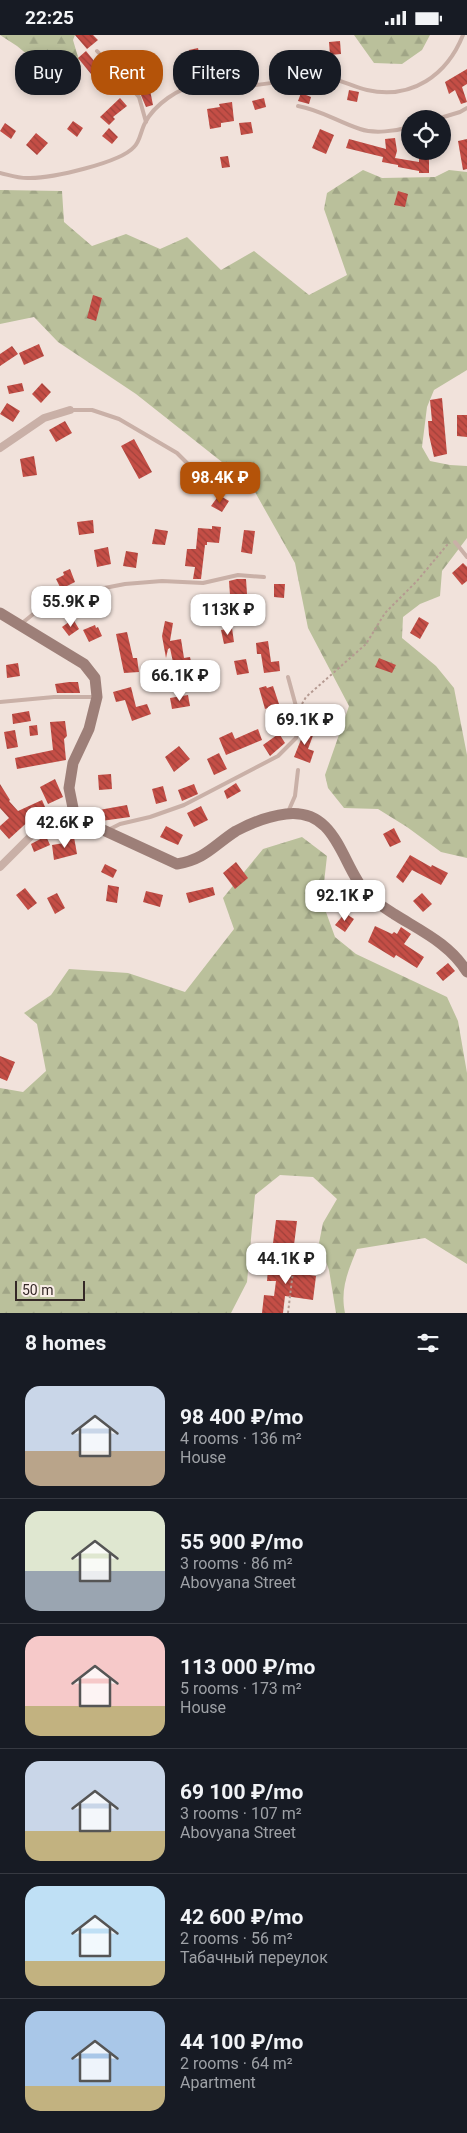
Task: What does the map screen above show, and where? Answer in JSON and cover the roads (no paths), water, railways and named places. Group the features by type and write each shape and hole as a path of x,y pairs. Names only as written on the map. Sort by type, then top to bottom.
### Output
{"street":[{"path":"0,448 44,418 70,410"},
{"path":"0,613 84,664 95,678 97,697 89,729 73,763 69,788 74,813 88,823 177,864 191,862 214,849 236,831 265,819 287,814 306,815 321,822 338,841 346,862 366,893 384,908 440,942 458,958 467,972"},
{"path":"0,867 31,836 74,813"}],"lane":[{"path":"0,173 28,179 63,174 97,165 120,156 135,147 152,112 167,99 184,89 200,84 226,87 321,77 369,91 407,90 425,83 441,72 457,50 463,35"},
{"path":"137,95 146,121"},
{"path":"298,106 314,109 362,130 401,130"},
{"path":"451,115 467,108"},
{"path":"70,410 92,410 119,419 177,453 196,471 219,479 238,490"},
{"path":"455,541 467,557"},
{"path":"19,626 37,611 72,600 94,590 125,584 162,581 203,583 238,575 264,577"},
{"path":"106,831 120,824 150,817 184,805 278,756 296,738 300,721 288,677"},
{"path":"0,702 54,697 97,697"},
{"path":"287,814 295,796 298,769"}]}
